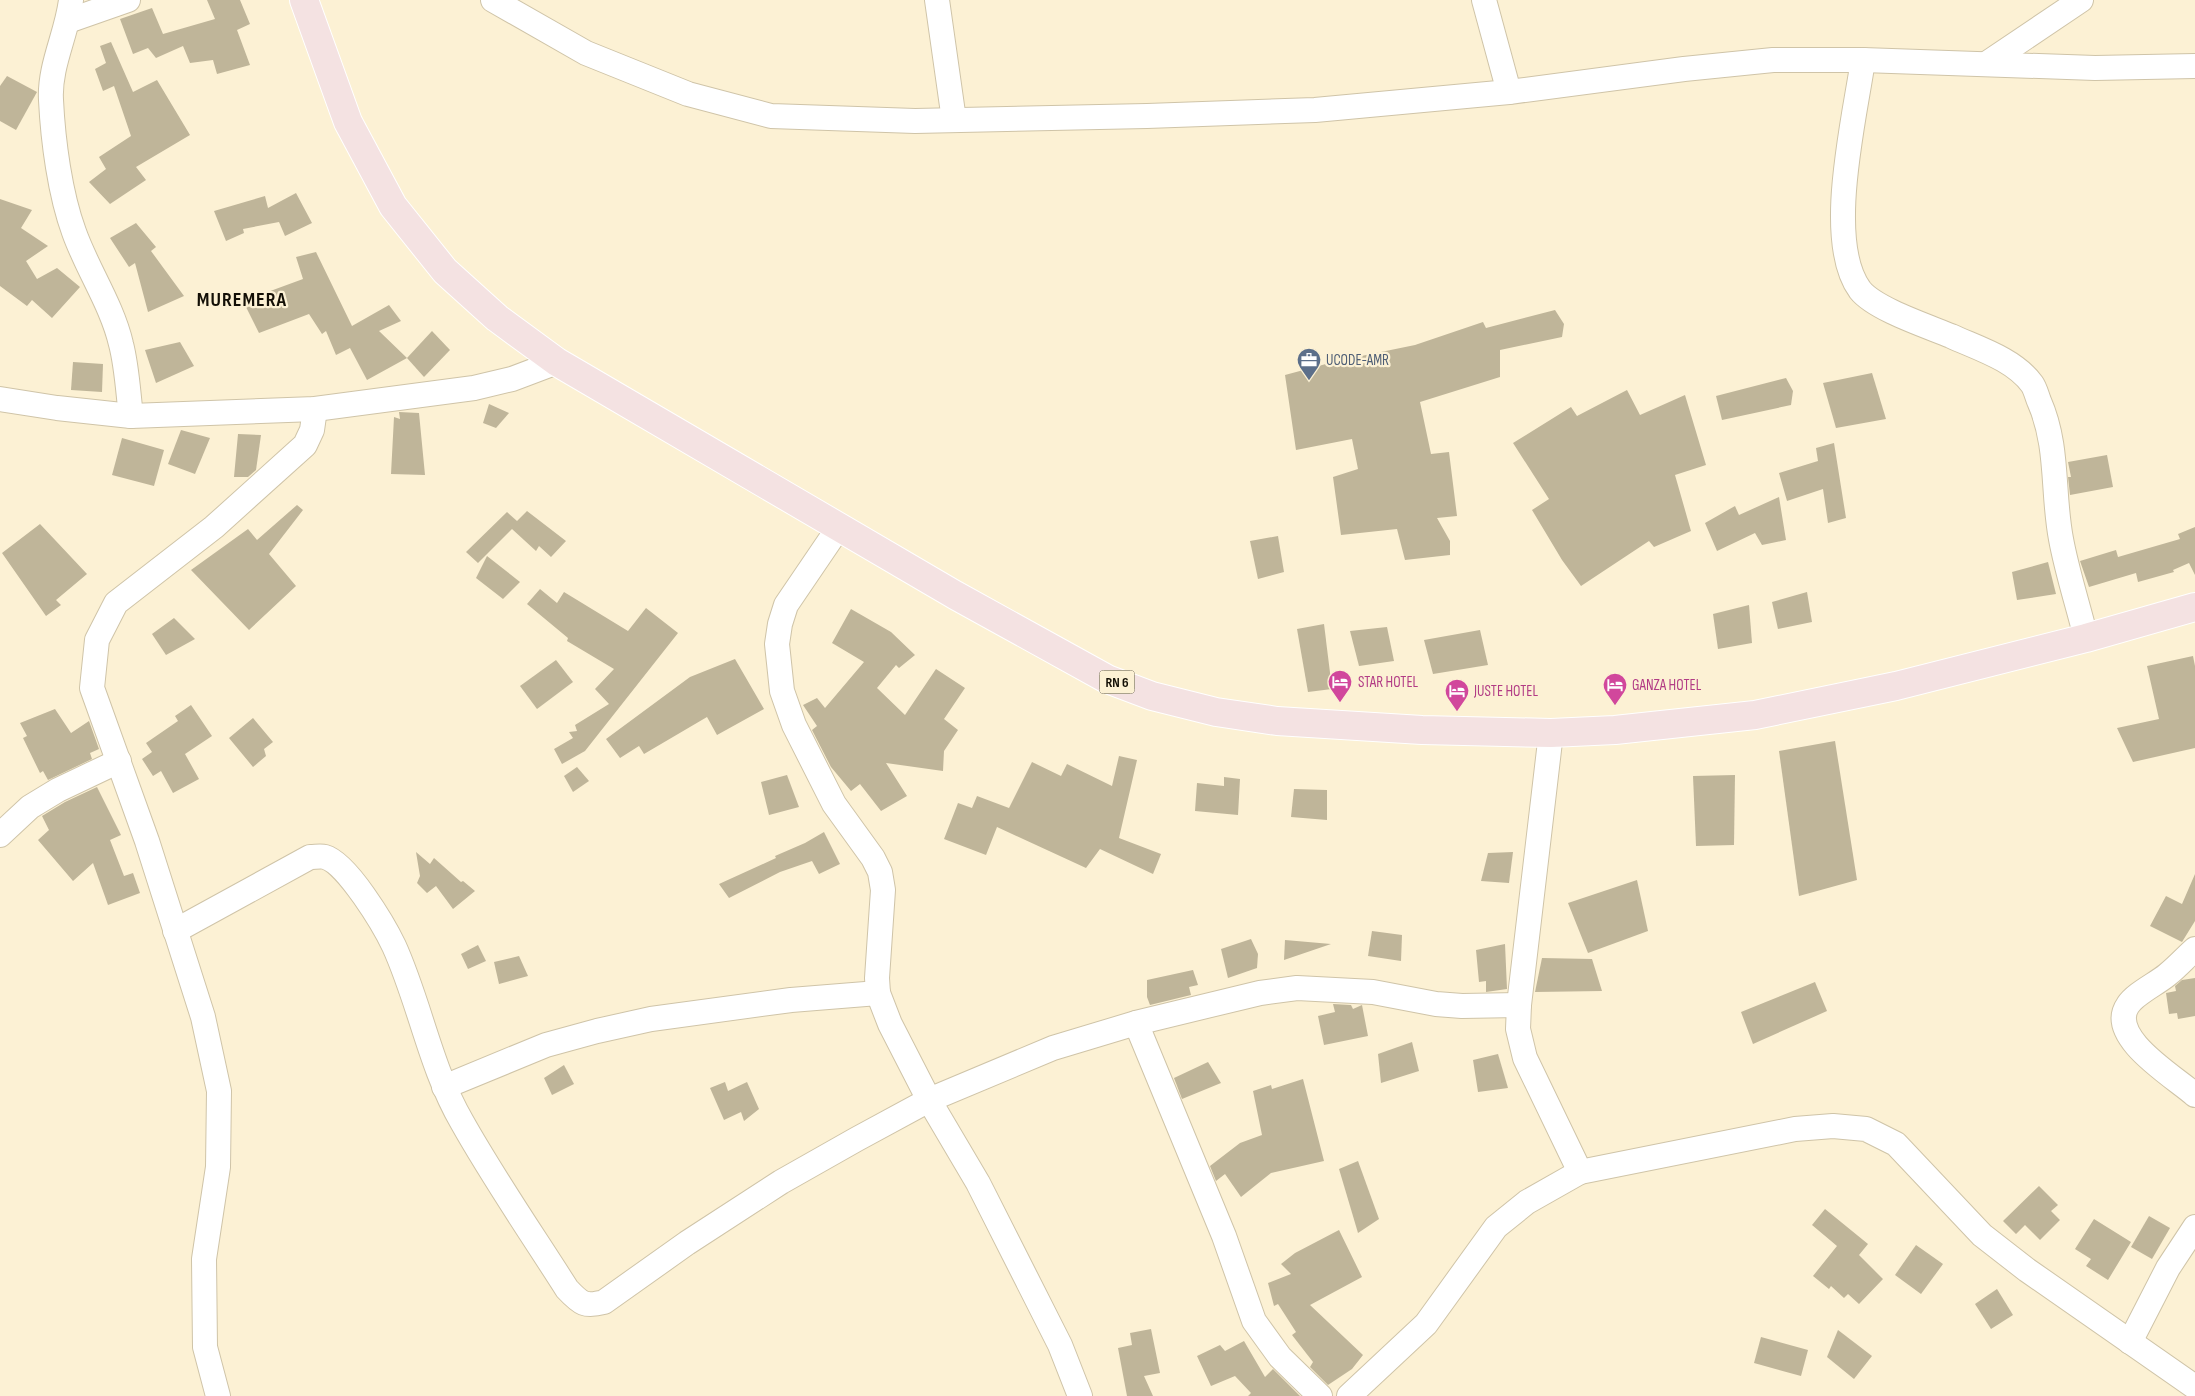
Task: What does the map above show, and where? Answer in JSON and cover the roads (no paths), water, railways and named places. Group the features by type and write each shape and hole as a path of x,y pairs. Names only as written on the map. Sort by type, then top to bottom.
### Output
{"main road":[{"name":"RN 6","path":"304,0 348,122 393,206 445,271 497,318 557,362 955,595 1107,679 1152,696 1216,712 1277,721 1422,730 1550,733 1614,730 1755,715 1896,686 2086,638 2195,607"}],"street":[{"path":"128,0 69,10 54,65 51,99 63,194 74,232 113,320 121,344 131,416"},
{"path":"493,0 586,53 688,94 771,116 915,121 1315,110 1509,92 1684,69 1773,60 1863,60 2095,68 2195,66"},
{"path":"937,0 954,120"},
{"path":"1484,0 1509,92"},
{"path":"1986,64 2081,0"},
{"path":"1863,60 1842,199 1843,242 1851,270 1861,290 1884,308 1980,349 2013,366 2032,384 2043,410 2054,452 2060,538 2086,638"},
{"path":"0,399 57,408 131,416 315,409 474,388 512,379 557,362"},
{"path":"218,1396 205,1347 204,1260 218,1167 219,1091 203,1017 147,841 92,688 97,640 116,603 214,527 305,446 312,430 315,409"},
{"path":"839,528 786,605 780,624 777,644 782,691 794,725 834,804 873,858 880,872 883,890 877,978 878,993 890,1024 929,1100 978,1183 1060,1345 1080,1396"},
{"path":"1550,733 1519,1005 1518,1029 1525,1058 1580,1172"},
{"path":"0,835 30,807 58,790 119,762"},
{"path":"175,931 310,857 325,857 336,862 351,878 375,911 394,945 444,1087 462,1122 567,1289 579,1302 590,1306 604,1302 688,1242 781,1182 857,1138 929,1100 1054,1048 1136,1023 1260,993 1297,988 1373,992 1436,1004 1462,1006 1519,1005"},
{"path":"2195,949 2168,974 2128,1004 2123,1014 2125,1028 2130,1040 2140,1051 2195,1095"},
{"path":"444,1087 546,1045 597,1030 651,1019 791,1000 878,993"},
{"path":"1136,1023 1224,1236 1254,1321 1280,1357 1320,1396"},
{"path":"1349,1396 1426,1324 1496,1227 1527,1202 1580,1172 1795,1129 1832,1126 1866,1129 1896,1144 1982,1235 2027,1270 2195,1387"},
{"path":"2130,1342 2168,1268 2195,1227"}],"place":[{"name":"UCODE-AMR","path":"1309,381"},
{"name":"STAR HOTEL","path":"1340,703"},
{"name":"GANZA HOTEL","path":"1615,706"},
{"name":"JUSTE HOTEL","path":"1457,712"}],"district":[{"name":"MUREMERA","path":"242,299"}]}
